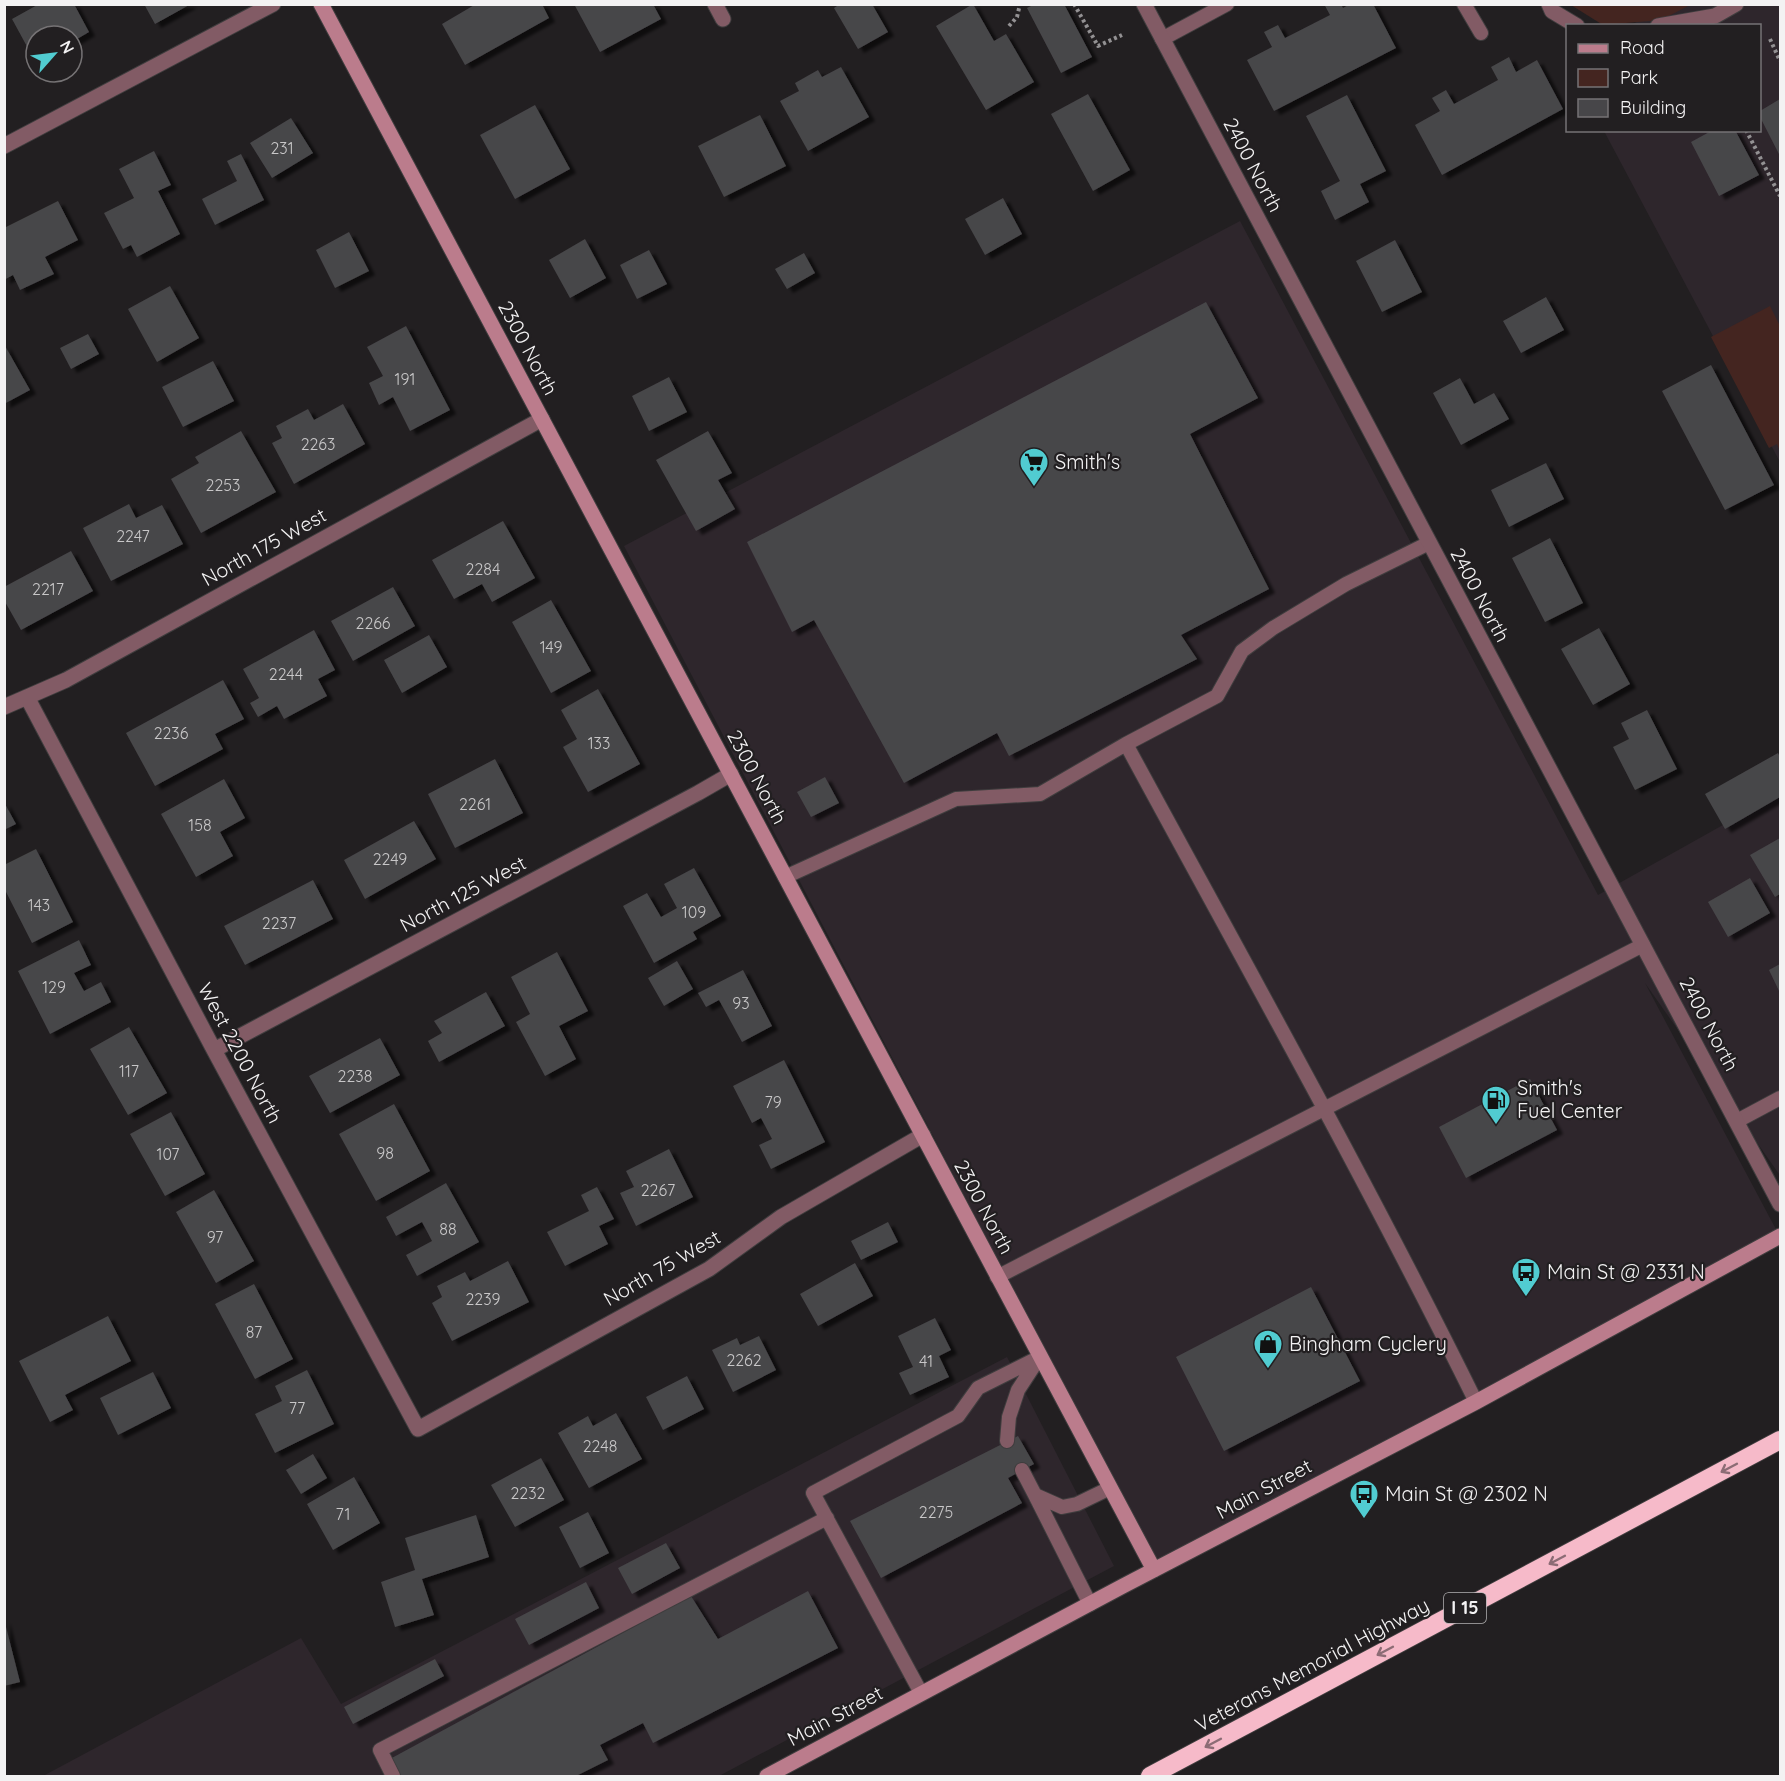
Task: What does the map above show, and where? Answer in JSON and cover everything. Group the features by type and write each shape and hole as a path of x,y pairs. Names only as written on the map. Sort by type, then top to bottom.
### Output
{"highway":[{"name":"Veterans Memorial Highway","path":"1150,1776 1780,1440"}],"street":[{"path":"4,146 273,4"},
{"name":"2300 North","path":"321,4 1154,1570"},
{"path":"715,4 723,19"},
{"path":"1549,4 1552,11 1574,24"},
{"path":"1669,24 1715,16 1736,4"},
{"name":"2400 North","path":"1147,6 1162,39 1780,1204"},
{"name":"North 175 West","path":"4,707 66,680 542,419"},
{"name":"West 2200 North","path":"27,697 418,1429"},
{"name":"North 125 West","path":"214,1050 731,774"},
{"name":"North 75 West","path":"418,1429 709,1269 781,1217 923,1135"},
{"name":"Main Street","path":"767,1776 1476,1402 1780,1236"}],"lane":[{"path":"1162,39 1227,4"},
{"path":"1464,4 1481,33"},
{"path":"785,877 956,799 1040,794 1126,744 1217,696 1242,651 1273,628 1346,584 1429,543"},
{"path":"1126,744 1324,1110 1476,1402"},
{"path":"997,1277 1643,945"},
{"path":"1737,1121 1780,1098"},
{"path":"1007,1442 1010,1417 1018,1390 1040,1357"},
{"path":"921,1693 813,1493 958,1416 978,1388 1040,1357"},
{"path":"1022,1470 1090,1604"},
{"path":"1035,1495 1062,1507 1077,1504 1110,1488"},
{"path":"393,1776 380,1750 827,1518"}],"path":[{"path":"1009,26 1017,17 1020,4"},
{"path":"1074,4 1098,46 1122,35"},
{"path":"1770,39 1780,61"},
{"path":"1747,132 1780,196"}],"shaded area":[{"path":"1669,5 1780,5 1780,462 1605,132 1761,132 1761,24 1633,24"},
{"path":"1240,221 1598,895 1780,793 1779,1174 1645,983 1779,1235 1159,1567 624,546"},
{"path":"1007,1357 1114,1566 719,1776 43,1776 301,1638 341,1704"}],"green space":[{"path":"1571,5 1690,5 1661,20 1601,24"},
{"path":"1770,306 1780,326 1780,451 1777,444 1769,448 1711,337"}],"building":[{"path":"39,4 74,4 89,32 84,35 84,24 24,24 24,41 12,19"},
{"path":"144,4 191,4 155,24"},
{"path":"476,4 542,4 549,18 465,65 442,24"},
{"path":"574,4 653,4 661,19 600,52"},
{"path":"840,4 872,4 888,32 858,49 834,8"},
{"path":"973,4 994,41 1006,34 1034,82 986,110 936,26"},
{"path":"1035,4 1064,4 1092,57 1061,73 1027,8"},
{"path":"1324,4 1341,4 1343,8 1350,4 1373,4 1396,48 1274,111 1247,60 1272,47 1264,32 1278,25 1285,38 1330,15"},
{"path":"1509,57 1516,72 1537,60 1563,109 1442,175 1415,125 1440,111 1432,98 1446,90 1454,104 1498,80 1491,67"},
{"path":"841,67 869,117 808,151 780,101 799,91 795,83 818,70 822,77"},
{"path":"1088,94 1130,170 1093,191 1051,114"},
{"path":"1347,95 1386,171 1360,184 1369,202 1335,220 1321,191 1340,181 1306,116"},
{"path":"1780,99 1780,156 1761,119 1761,110"},
{"path":"535,105 570,169 515,199 480,135"},
{"path":"760,115 786,166 724,197 698,146"},
{"path":"291,118 313,153 272,178 250,143"},
{"path":"1709,132 1736,132 1759,175 1719,196 1691,142"},
{"path":"154,151 171,185 158,191 180,234 137,257 131,245 123,249 104,213 134,198 119,169"},
{"path":"241,154 264,200 215,225 202,199 237,181 227,161"},
{"path":"1003,198 1022,234 985,255 965,219"},
{"path":"58,201 78,240 45,257 54,274 20,290 13,275 4,280 4,228"},
{"path":"349,232 369,271 335,288 316,250"},
{"path":"585,239 606,278 570,298 549,260"},
{"path":"1395,240 1422,292 1382,312 1356,261"},
{"path":"649,250 667,284 637,299 620,265"},
{"path":"804,253 815,273 787,289 775,269"},
{"path":"170,286 199,338 157,362 128,309"},
{"path":"1546,297 1564,330 1521,353 1503,321"},
{"name":"Smith's","path":"1206,302 1258,398 1190,434 1269,589 1181,635 1197,659 1009,756 997,733 904,783 814,620 792,632 747,542"},
{"path":"406,326 450,410 410,431 393,397 379,405 369,383 383,376 367,347"},
{"path":"88,334 99,354 71,369 60,348"},
{"path":"4,344 30,390 4,404"},
{"path":"213,361 234,401 183,427 162,387"},
{"path":"1711,365 1774,485 1725,510 1662,391"},
{"path":"669,377 687,412 649,431 632,396"},
{"path":"1460,378 1474,404 1494,393 1509,419 1461,445 1433,393"},
{"path":"343,404 365,444 294,484 272,443 282,438 276,426 308,409 314,420"},
{"path":"241,431 276,492 201,533 171,479 199,463 195,457"},
{"path":"708,431 732,473 718,480 735,509 696,531 656,460"},
{"path":"1546,463 1564,499 1509,527 1491,490"},
{"path":"129,504 136,518 162,505 183,544 111,581 83,528"},
{"path":"503,521 535,578 492,602 482,584 454,599 432,560"},
{"path":"1550,538 1583,603 1545,622 1512,558"},
{"path":"71,551 93,591 21,630 4,600 4,587"},
{"path":"393,587 415,626 353,661 331,621"},
{"path":"551,600 591,671 551,693 512,622"},
{"path":"1599,628 1630,684 1593,705 1561,649"},
{"path":"314,630 335,670 318,679 327,696 284,719 277,706 258,717 250,703 259,698 243,669"},
{"path":"429,635 447,667 402,693 384,660"},
{"path":"223,680 244,719 215,734 223,749 155,786 126,733"},
{"path":"598,689 640,764 588,792 563,747 577,739 561,710"},
{"path":"1647,710 1677,769 1635,790 1613,747 1629,739 1621,723"},
{"path":"1778,753 1780,757 1780,797 1725,829 1705,794"},
{"path":"495,759 523,813 455,848 428,794"},
{"path":"825,777 839,803 811,817 797,792"},
{"path":"224,779 245,818 220,832 233,856 196,877 161,814"},
{"path":"4,802 16,824 4,830"},
{"path":"414,821 436,859 365,899 344,860"},
{"path":"1780,838 1780,894 1775,897 1750,855"},
{"path":"36,849 73,922 32,943 4,888 4,865"},
{"path":"694,868 721,916 693,932 697,939 654,963 623,906 647,893 661,917 677,908 664,884"},
{"path":"1750,878 1770,913 1728,937 1708,902"},
{"path":"313,880 333,919 245,965 224,926"},
{"path":"79,940 91,965 74,973 84,991 101,982 111,1002 50,1034 18,971"},
{"path":"557,952 588,1011 559,1026 576,1059 545,1076 516,1022 530,1014 511,977"},
{"path":"677,961 693,989 664,1006 648,978"},
{"path":"1780,964 1780,993 1769,970"},
{"path":"743,970 772,1026 742,1042 719,1000 706,1007 698,993"},
{"path":"486,992 505,1026 439,1062 428,1041 442,1033 434,1021"},
{"path":"129,1027 167,1093 128,1115 90,1049"},
{"path":"380,1038 400,1075 330,1113 309,1076"},
{"path":"784,1060 825,1142 771,1169 759,1145 772,1139 761,1118 752,1123 733,1086"},
{"path":"1530,1079 1557,1130 1466,1178 1439,1127"},
{"path":"394,1104 430,1171 376,1201 339,1134"},
{"path":"171,1112 205,1174 165,1196 130,1134"},
{"path":"669,1149 693,1197 636,1226 620,1193 634,1187 626,1171"},
{"path":"446,1183 479,1242 417,1276 406,1255 432,1241 422,1222 396,1236 386,1217"},
{"path":"597,1187 614,1219 599,1226 608,1244 565,1266 547,1232 589,1211 581,1195"},
{"path":"214,1190 254,1261 216,1283 176,1212"},
{"path":"888,1222 898,1242 861,1260 851,1241"},
{"path":"508,1261 529,1302 452,1341 432,1303 442,1297 437,1286 465,1272 470,1281"},
{"path":"855,1263 873,1296 818,1326 800,1294"},
{"path":"254,1284 293,1359 255,1379 215,1304"},
{"name":"Bingham Cyclery","path":"1311,1287 1360,1381 1224,1451 1176,1357"},
{"path":"108,1316 131,1361 65,1395 73,1410 50,1422 19,1361"},
{"path":"935,1318 951,1350 939,1356 949,1377 910,1395 899,1373 913,1367 898,1336"},
{"path":"759,1336 776,1370 733,1392 712,1350 737,1338 740,1345"},
{"path":"307,1370 334,1424 275,1453 255,1414 282,1401 275,1386"},
{"path":"153,1372 171,1408 118,1435 100,1398"},
{"path":"687,1376 704,1409 663,1430 646,1397"},
{"path":"616,1413 642,1459 589,1488 558,1433 588,1416 593,1426"},
{"path":"1018,1436 1034,1464 1008,1478 1022,1503 881,1578 850,1521"},
{"path":"313,1454 327,1478 301,1494 286,1470"},
{"path":"541,1458 564,1500 515,1527 491,1485"},
{"path":"354,1477 380,1523 333,1550 307,1504"},
{"path":"588,1512 609,1553 580,1568 559,1527"},
{"path":"476,1515 489,1557 422,1579 434,1615 395,1627 381,1582 415,1570 405,1538"},
{"path":"666,1543 680,1568 632,1594 618,1568"},
{"path":"586,1582 599,1608 529,1645 515,1619"},
{"path":"808,1591 838,1648 653,1743 643,1723 600,1745 608,1760 576,1776 400,1776 390,1759 691,1596 718,1639"},
{"path":"4,1619 20,1682 4,1686"},
{"path":"435,1659 444,1676 353,1724 344,1707"}],"place":[{"name":"Smith's","path":"1034,488"},
{"name":"Smith's Fuel Center","path":"1496,1126"},
{"name":"Main St @ 2331 N","path":"1526,1298"},
{"name":"Bingham Cyclery","path":"1268,1370"},
{"name":"Main St @ 2302 N","path":"1364,1520"}]}
